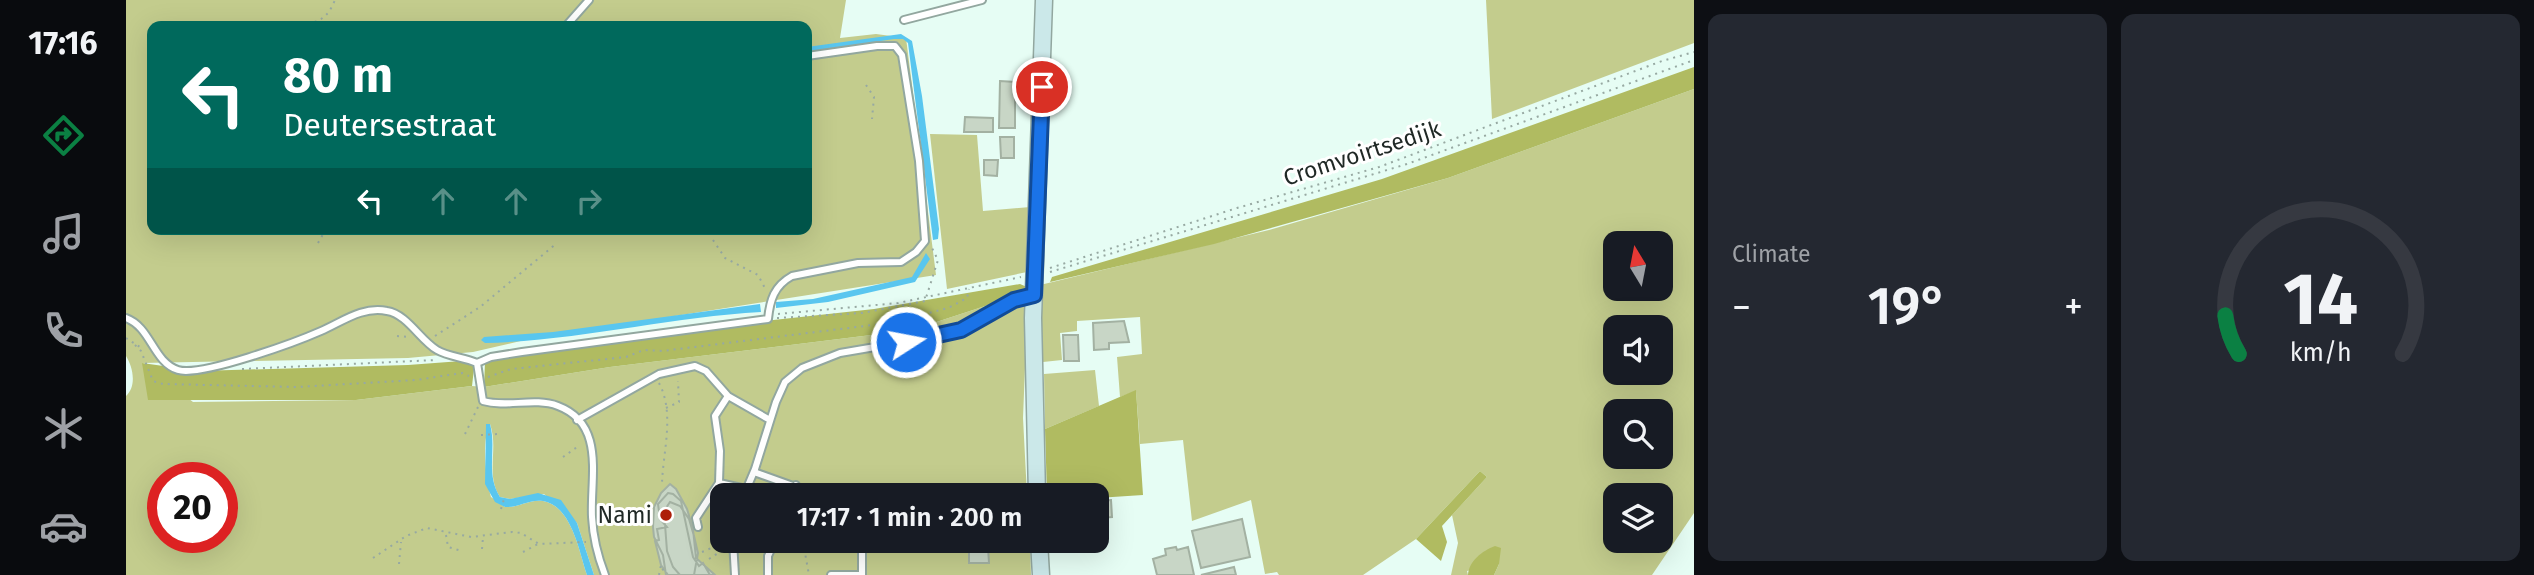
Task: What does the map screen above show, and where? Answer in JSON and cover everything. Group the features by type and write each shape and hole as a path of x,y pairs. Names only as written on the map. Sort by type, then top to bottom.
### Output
{"street":[{"path":"1037,483 1032,374 1044,0"},
{"path":"1040,553 1041,575"}],"lane":[{"path":"570,21 589,0"},
{"path":"904,20 982,0"},
{"path":"126,318 143,328 170,365 189,372 242,359 320,332 352,315 384,310 394,313 437,350 477,363 491,357 522,352 768,319 769,301 783,281 792,276 858,263 901,262 916,252 926,236 919,161 902,55 895,46 877,46 812,55"},
{"path":"749,483 785,382 802,368 840,354 961,330 1014,300 1034,295"},
{"path":"477,363 483,401 551,404 567,411 589,437 594,459 592,521 605,575"},
{"path":"577,420 654,376 678,369 701,368 727,396 771,420"},
{"path":"719,483 720,451 715,416 727,396"},
{"path":"754,472 790,483"},
{"path":"698,527 696,518 710,497"},
{"path":"731,553 735,575"},
{"path":"768,575 770,553"},
{"path":"831,575 862,575 862,553"}],"path":[{"path":"322,21 330,13 335,0"},
{"name":"Cromvoirtsedijk","path":"1035,273 1237,208 1379,167 1662,61 1694,52"},
{"path":"1035,273 1054,272 1248,210 1407,164 1694,60"},
{"path":"866,85 873,93 872,119"},
{"path":"318,243 323,235"},
{"path":"768,319 862,313 925,301 938,260 926,236"},
{"path":"713,240 725,258 758,275 765,286 769,301"},
{"path":"419,335 436,335 445,331 480,307 556,243"},
{"path":"665,409 679,402 678,369"},
{"path":"654,376 663,393 665,409 667,446 662,483"},
{"path":"465,434 483,401"},
{"path":"481,435 498,434"},
{"path":"563,457 589,437"},
{"path":"501,509 505,496"},
{"path":"373,558 416,531 427,528 446,534 483,536 521,533 539,544"},
{"path":"446,534 448,547 462,551"},
{"path":"482,549 483,536"},
{"path":"399,564 401,541"},
{"path":"523,552 539,544 589,542"},
{"path":"702,552 710,548"},
{"path":"709,558 716,553"},
{"path":"805,553 809,575"},
{"path":"659,575 660,565 665,575"}],"green space":[{"path":"126,0 846,0 840,38 876,34 906,38 936,275 529,339 473,352 408,358 142,363 193,402 356,400 472,386 484,387 610,367 912,330 1028,292 1023,418 1026,483 710,483 710,553 1030,553 1031,575 594,575 577,523 544,494 510,499 500,497 493,479 490,424 485,450 491,497 505,507 543,501 561,511 573,531 587,575 126,575 126,396 132,387 133,376 126,356"},
{"path":"1486,0 1694,0 1694,43 1492,119"},
{"path":"1694,67 1694,89 1448,178 1214,244 1050,282 1052,277 1382,179"},
{"path":"1694,89 1694,513 1673,544 1673,483 1603,483 1603,553 1667,553 1652,575 1494,575 1499,564 1467,571 1468,575 1451,575 1458,543 1452,515 1487,477 1480,471 1416,539 1363,575 1279,575 1277,572 1265,574 1251,500 1192,521 1183,440 1140,444 1136,391 1120,397 1117,357 1142,354 1140,317 1077,321 1077,331 1060,333 1062,360 1043,362 1040,285 1269,230 1448,178"},
{"path":"930,134 977,135 983,211 1030,207 1027,272 947,289"},
{"path":"1020,284 1027,287 1028,292 912,330 610,367 484,387 485,362 488,361 738,324 874,309"},
{"path":"475,360 472,386 356,400 148,400 142,363 199,371 408,365"},
{"path":"1095,370 1099,406 1045,429 1044,374"},
{"path":"1136,390 1143,495 1109,497 1109,483 1047,483 1045,429"},
{"path":"1480,471 1487,477 1442,526 1447,542 1441,561 1416,539"},
{"path":"1495,546 1501,548 1494,575 1468,575 1477,557"}],"water":[{"path":"901,34 912,41 922,96 939,229 938,239 933,240 908,43 903,39 894,39 812,51 812,46"},
{"path":"926,253 930,259 915,282 828,302 776,308 776,302 813,299 912,277"},
{"path":"760,304 761,312 554,338 485,343 481,340 484,337 553,332"},
{"path":"486,424 490,424 492,433 493,479 500,497 510,499 538,493 561,500 577,523 594,575 587,575 573,531 561,511 553,505 538,501 505,507 495,502 485,484"}],"building":[{"path":"1000,81 1015,82 1015,128 999,128"},
{"path":"965,117 993,118 993,132 964,132"},
{"path":"1000,137 1014,137 1014,158 1001,158"},
{"path":"984,160 998,160 997,176 984,175"},
{"path":"1124,321 1129,342 1109,343 1109,349 1094,350 1093,323"},
{"path":"1063,335 1078,335 1079,361 1064,361"},
{"path":"670,484 676,489 687,509 693,529 696,558 715,575 666,575 663,555 654,537 653,527 654,507 661,493"},
{"path":"668,493 681,501 693,557 699,566 703,563 710,575 668,575 661,565 655,541 659,540 657,529 667,527 660,519 658,504"},
{"path":"1111,500 1112,517 1109,517"},
{"path":"670,502 680,506 689,519 698,553 694,575 680,575 673,567 667,551 664,511"},
{"path":"1242,519 1250,557 1201,568 1192,531"},
{"path":"1176,547 1177,550 1188,547 1194,575 1157,575 1153,559 1166,555 1165,549"},
{"path":"969,553 988,553 989,563 969,563"},
{"path":"1234,567 1236,575 1201,575"}],"place":[{"name":"Nami","path":"666,515"}],"route":[{"path":"906,342 961,330 1014,300 1034,295 1042,87"}]}
